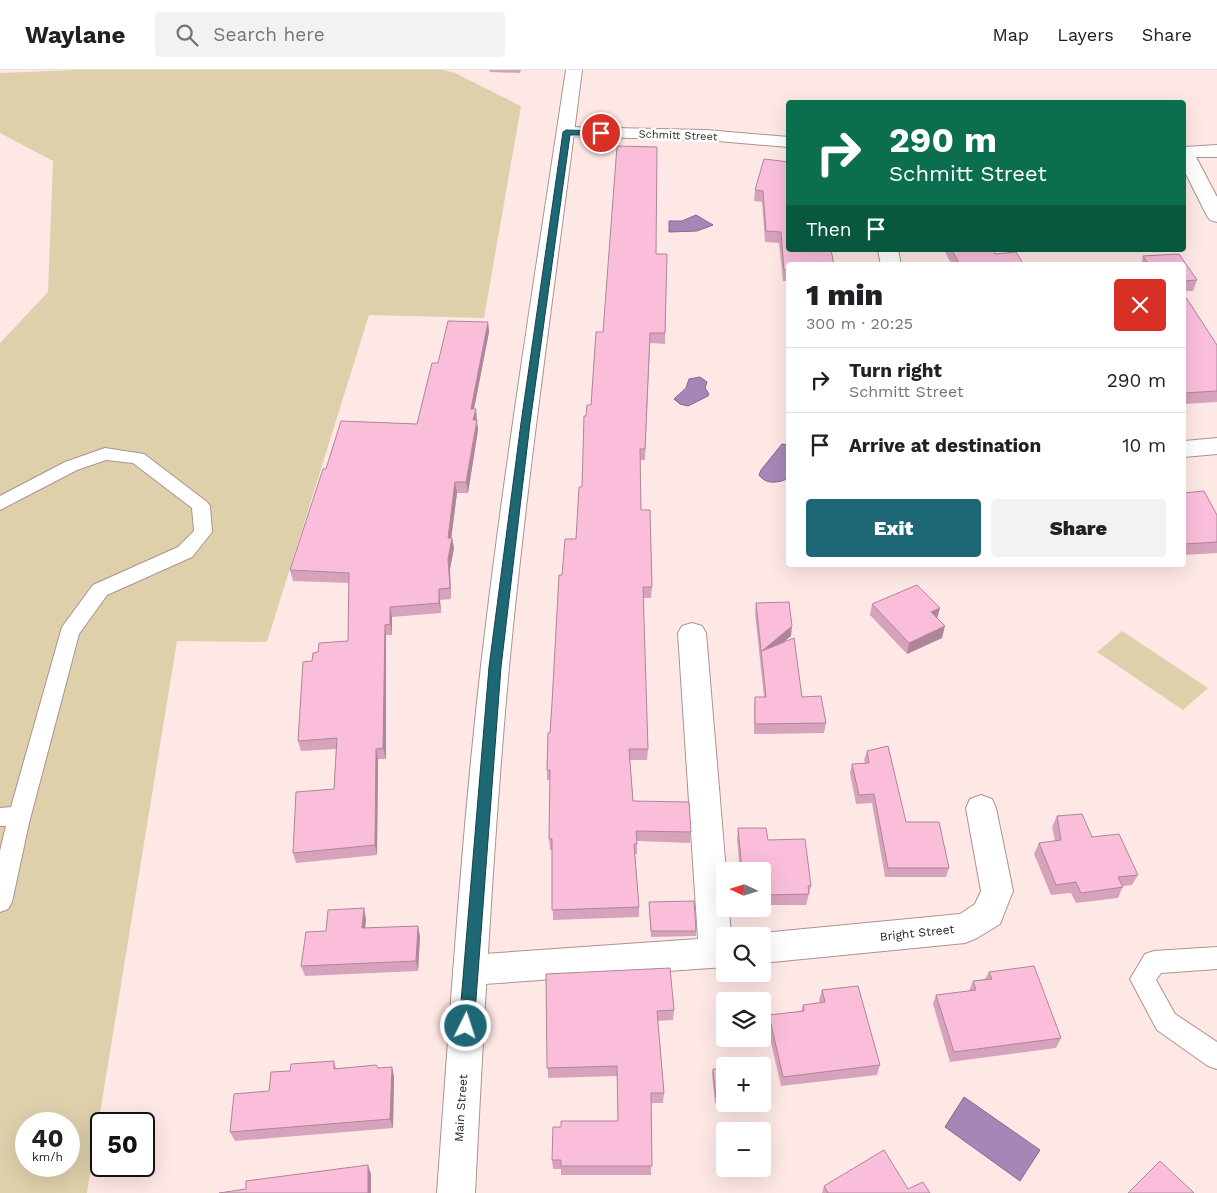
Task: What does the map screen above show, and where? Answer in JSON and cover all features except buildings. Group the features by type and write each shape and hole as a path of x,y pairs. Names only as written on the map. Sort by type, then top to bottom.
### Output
{"main road":[{"name":"Main Street","path":"456,1193 470,970 495,667 525,423 574,70"},
{"name":"Schmitt Street","path":"566,132 706,135 786,142"},
{"path":"1186,152 1217,151"},
{"path":"1186,156 1217,216"},
{"path":"1186,449 1217,446"},
{"path":"692,633 719,927"},
{"name":"Bright Street","path":"771,947 965,928 988,914 997,891 981,808"},
{"path":"470,970 716,952"}],"lane":[{"path":"0,504 71,466 106,454 138,458 201,506 202,532 185,552 100,590 69,632 10,816 0,902"},
{"path":"1217,958 1154,962 1142,979 1166,1022 1217,1057"}],"shaded area":[{"path":"76,70 443,70 455,73 521,106 484,318 369,315 267,642 177,641 100,1112 90,1112 90,1175 87,1193 0,1193 0,343 48,292 53,161 0,133 0,73"},
{"path":"696,215 713,225 697,231 669,232 669,221 682,221"},
{"path":"700,377 707,382 705,388 709,394 708,396 688,406 680,404 674,399 686,388 689,379"},
{"path":"782,444 786,445 786,479 769,482 759,475"},
{"path":"1122,631 1208,688 1183,710 1097,652"},
{"path":"964,1097 1040,1150 1020,1181 945,1127"}],"route":[{"path":"466,1026 495,667 525,423 566,132 601,133"}]}
